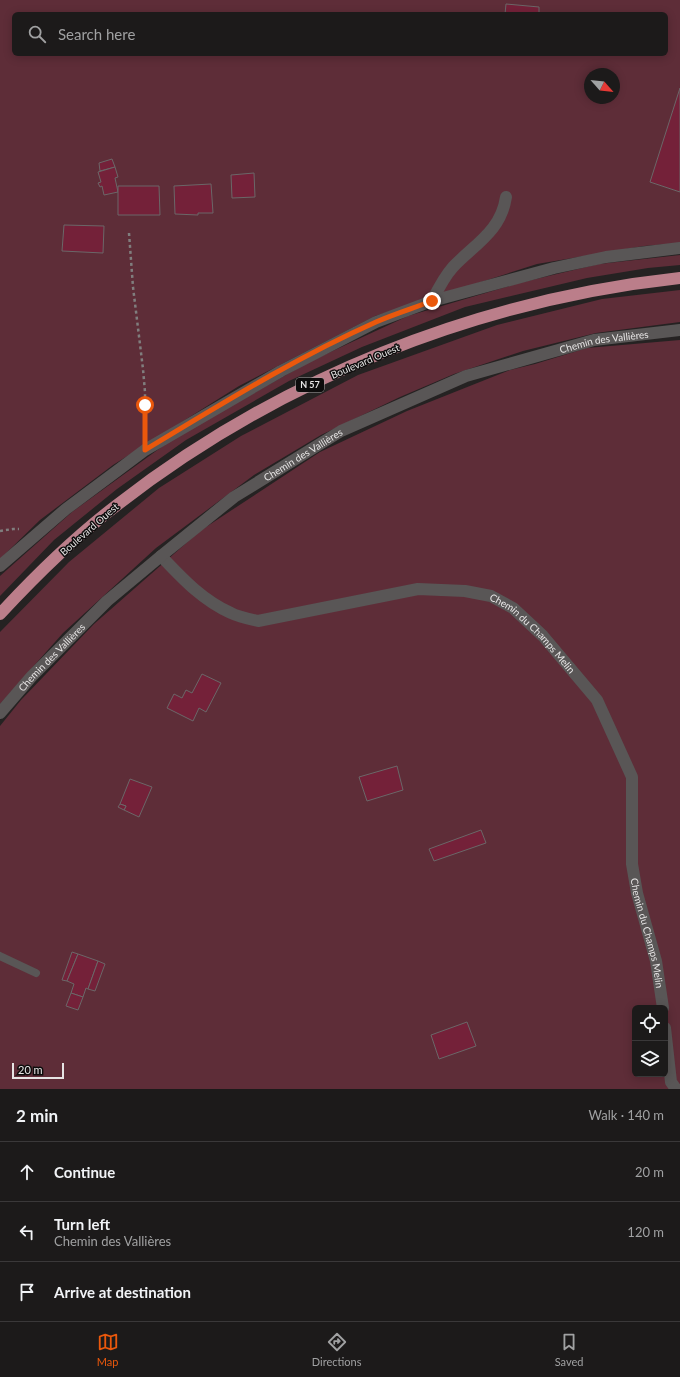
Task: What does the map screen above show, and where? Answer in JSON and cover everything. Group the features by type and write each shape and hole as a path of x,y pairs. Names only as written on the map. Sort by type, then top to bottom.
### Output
{"main road":[{"name":"Boulevard Ouest","path":"0,614 74,541 116,505 204,444 246,419 323,379 358,362 419,338 498,312 588,291 680,278"}],"street":[{"path":"432,301 442,281 452,268 495,227 504,208 506,197"},
{"path":"0,566 66,508 145,450 274,374 376,322 432,301 483,286 580,262 606,257 680,248"},
{"name":"Chemin des Vallières","path":"0,713 32,676 107,601 161,556 234,497 341,431 459,380 594,340 680,330"},
{"name":"Chemin du Champs Melin","path":"161,556 186,583 208,600 232,614 258,621 418,589 465,591 491,596 513,608 543,636 597,700 632,778 632,864 637,893 656,961 663,1005"},
{"path":"666,1041 671,1082 676,1089"}],"lane":[{"path":"0,956 36,972"}],"path":[{"path":"129,233 133,287 144,376 145,450"}],"shaded area":[{"path":"0,0 680,0 680,243 644,246 537,264 375,316 239,386 113,465 40,520 0,559"},
{"path":"680,255 680,265 648,268 587,278 465,307 362,347 289,381 186,440 117,489 54,540 0,596 0,576 72,512 174,438 311,361 408,316 519,283 599,264"},
{"path":"680,290 680,322 596,333 523,351 454,374 400,397 321,435 254,475 156,548 63,633 0,704 0,632 69,562 159,488 241,436 358,375 497,325 602,299"},
{"path":"680,340 680,1089 0,1089 0,726 21,700 94,624 200,531 320,452 407,411 510,370 587,348"}],"building":[{"path":"506,4 539,7 539,12 505,12"},
{"path":"680,88 680,192 650,182"},
{"path":"112,159 115,167 100,171 99,163"},
{"path":"115,167 118,177 115,178 118,192 104,195 102,186 100,187 98,183 101,182 98,172"},
{"path":"254,173 255,197 232,198 231,175"},
{"path":"211,184 213,213 198,213 198,215 175,214 174,186"},
{"path":"118,186 159,186 160,215 118,215"},
{"path":"64,225 104,226 103,253 62,251"},
{"path":"202,674 221,683 206,712 199,708 193,721 167,708 174,694 182,698 186,690 192,693"},
{"path":"397,766 403,790 367,801 359,777"},
{"path":"130,779 152,787 139,817 124,810 126,806 120,804"},
{"path":"120,804 126,806 124,810 118,807"},
{"path":"481,830 486,843 434,861 429,849"},
{"path":"72,952 78,954 67,981 62,980"},
{"path":"78,954 98,961 88,989 86,988 83,997 71,993 74,984 67,981"},
{"path":"98,961 105,964 95,991 88,989"},
{"path":"71,993 83,997 78,1010 66,1006"},
{"path":"467,1022 476,1046 439,1059 431,1035"}],"route":[{"path":"145,405 145,450 235,397 326,347 376,322 432,301"}]}
